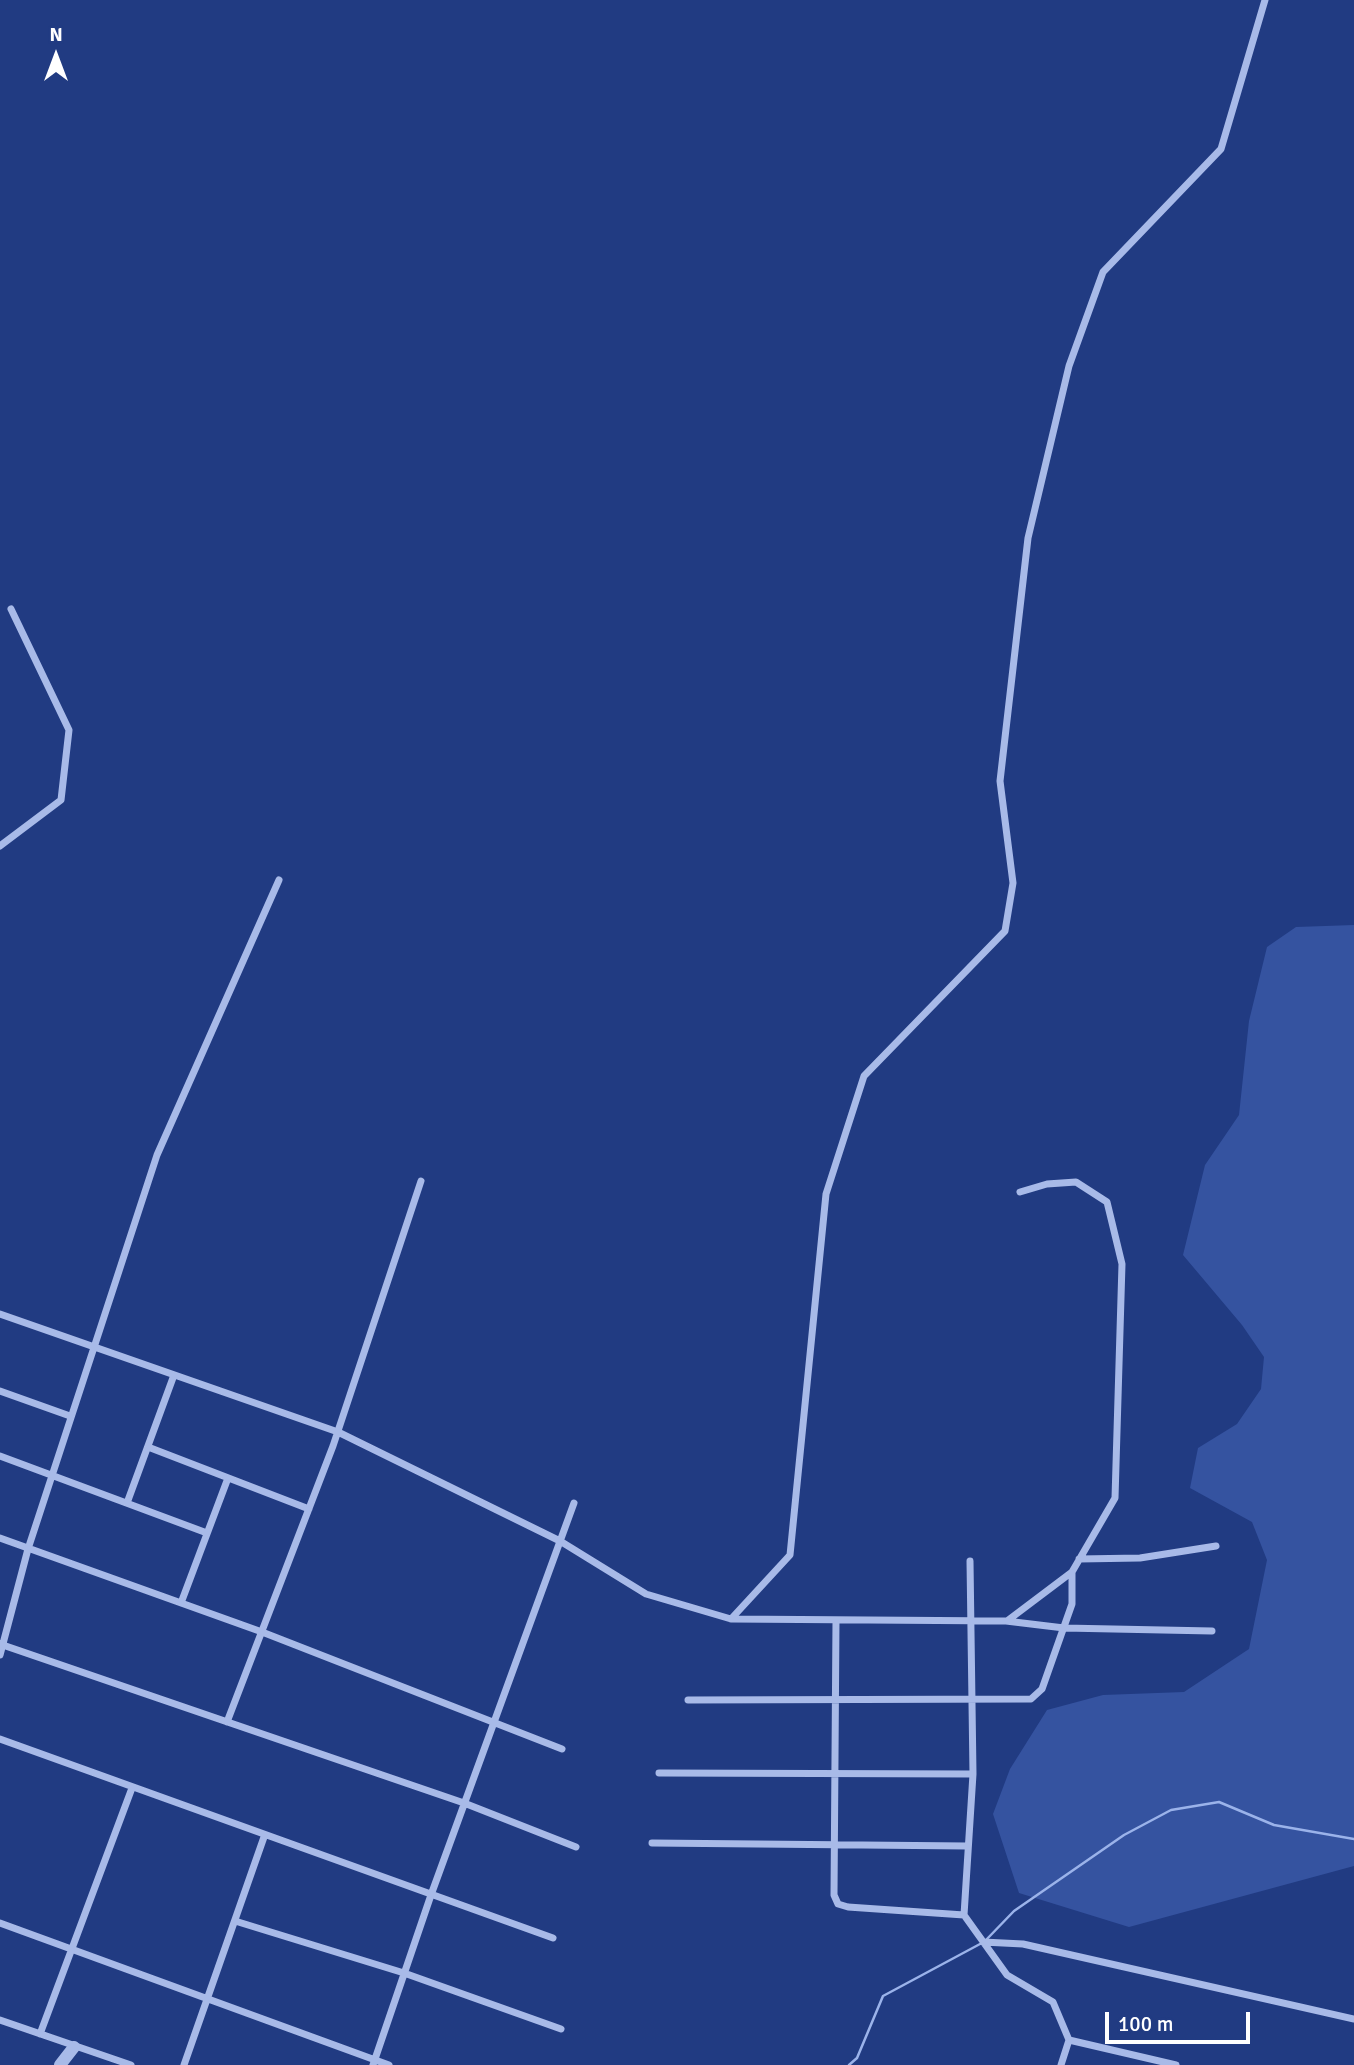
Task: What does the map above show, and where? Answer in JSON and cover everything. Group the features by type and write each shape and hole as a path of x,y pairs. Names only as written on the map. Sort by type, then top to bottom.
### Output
{"street":[{"path":"731,1619 790,1555 826,1194 864,1076 1005,931 1013,883 1000,781 1004,740 1028,538 1069,366 1103,272 1221,149 1265,0"},
{"path":"0,846 61,800 69,730 11,609"},
{"path":"0,1655 51,1475 157,1156 279,880"},
{"path":"227,1722 338,1432 421,1181"},
{"path":"1006,1621 1072,1572 1115,1498 1122,1265 1107,1202 1076,1182 1020,1192"},
{"path":"0,1314 338,1432 560,1541 646,1594 731,1619 971,1620 1064,1628 1212,1631"},
{"path":"127,1503 174,1375"},
{"path":"0,1391 70,1416"},
{"path":"148,1447 309,1509"},
{"path":"0,1456 207,1534"},
{"path":"181,1603 228,1478"},
{"path":"374,2063 431,1895 574,1503"},
{"path":"0,1538 262,1632 562,1749"},
{"path":"1079,1559 1140,1558 1216,1546"},
{"path":"970,1562 973,1774 964,1915 1007,1975 1053,2002 1069,2040 1061,2065"},
{"path":"688,1700 1031,1699 1042,1689 1072,1604 1072,1572"},
{"path":"836,1620 834,1895 838,1904 964,1915"},
{"path":"2,1645 464,1803 576,1847"},
{"path":"0,1739 264,1837 553,1938"},
{"path":"659,1773 973,1774"},
{"path":"40,2034 132,1788"},
{"path":"184,2065 264,1837"},
{"path":"652,1843 967,1846"},
{"path":"234,1921 404,1973 561,2029"},
{"path":"0,1923 207,1998 374,2063 389,2065"},
{"path":"983,1942 1023,1944 1354,2019"},
{"path":"0,2020 131,2065"},
{"path":"1069,2040 1176,2065"},
{"path":"60,2065 74,2047"}],"shaded area":[{"path":"1354,925 1354,1866 1129,1927 1019,1893 993,1814 1010,1769 1047,1710 1103,1695 1184,1692 1249,1649 1267,1560 1252,1522 1190,1488 1198,1448 1237,1424 1261,1389 1264,1357 1242,1325 1183,1255 1205,1165 1239,1115 1249,1021 1267,947 1296,927"}],"waterway":[{"path":"986,1940 1014,1911 1124,1835 1171,1810 1219,1802 1274,1825 1354,1839"},
{"path":"849,2065 857,2058 883,1996 980,1944"}]}
